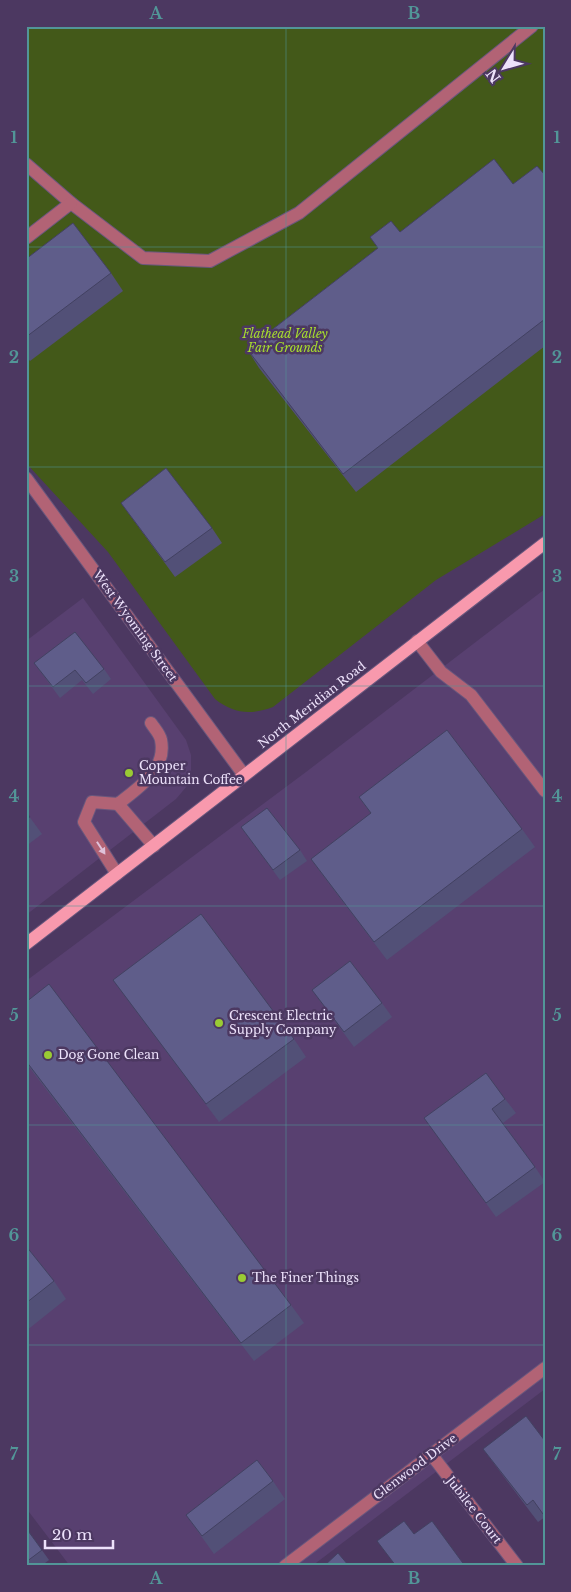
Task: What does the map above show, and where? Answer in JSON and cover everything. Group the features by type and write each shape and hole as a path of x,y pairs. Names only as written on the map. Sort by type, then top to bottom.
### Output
{"main road":[{"name":"North Meridian Road","path":"26,944 545,543"}],"street":[{"path":"26,164 71,204 143,258 210,261 299,214 532,26"},
{"path":"26,238 71,204"},
{"name":"West Wyoming Street","path":"26,478 244,775"},
{"path":"417,641 441,672 471,695 545,791"},
{"path":"117,874 84,822 92,802 118,804 147,781 160,763 161,739 151,723"},
{"path":"118,804 154,846"},
{"name":"Glenwood Drive","path":"285,1566 545,1368"},
{"name":"Jubilee Court","path":"431,1454 517,1566"}],"shaded area":[{"path":"545,589 545,1389 312,1566 70,1566 26,1508 26,981 306,772"},
{"path":"83,598 186,740 191,755 191,771 187,786 176,799 26,915 26,641"}],"green space":[{"name":"Flathead Valley Fair Grounds","path":"26,26 545,26 545,514 436,580 273,707 265,710 243,712 229,708 215,699 108,552 26,463"}],"building":[{"path":"494,159 513,184 537,166 545,175 545,319 343,474 247,349 378,248 370,237 391,221 400,232"},
{"path":"73,223 111,273 26,337 26,259"},
{"path":"166,468 212,528 165,562 121,503"},
{"path":"75,632 104,669 86,683 75,670 53,687 34,663"},
{"path":"447,730 522,829 374,942 311,859 371,813 359,797"},
{"path":"267,808 300,850 273,870 241,827"},
{"path":"201,914 294,1039 206,1104 113,980"},
{"path":"350,961 382,1003 344,1032 312,990"},
{"path":"49,984 291,1305 241,1343 26,1061 26,1002"},
{"path":"486,1073 505,1099 492,1109 535,1167 486,1203 424,1118"},
{"path":"26,1246 54,1281 26,1303"},
{"path":"526,1416 545,1441 545,1513 543,1514 533,1500 527,1505 483,1449"},
{"path":"257,1460 273,1481 202,1536 186,1515"},
{"path":"404,1521 414,1534 432,1521 465,1566 396,1566 377,1541"},
{"path":"26,1528 42,1550 26,1562"},
{"path":"338,1553 349,1566 324,1566"}],"place":[{"name":"Copper Mountain Coffee","path":"129,773"},
{"name":"Crescent Electric Supply Company","path":"219,1023"},
{"name":"Dog Gone Clean","path":"48,1055"},
{"name":"The Finer Things","path":"242,1278"}]}
